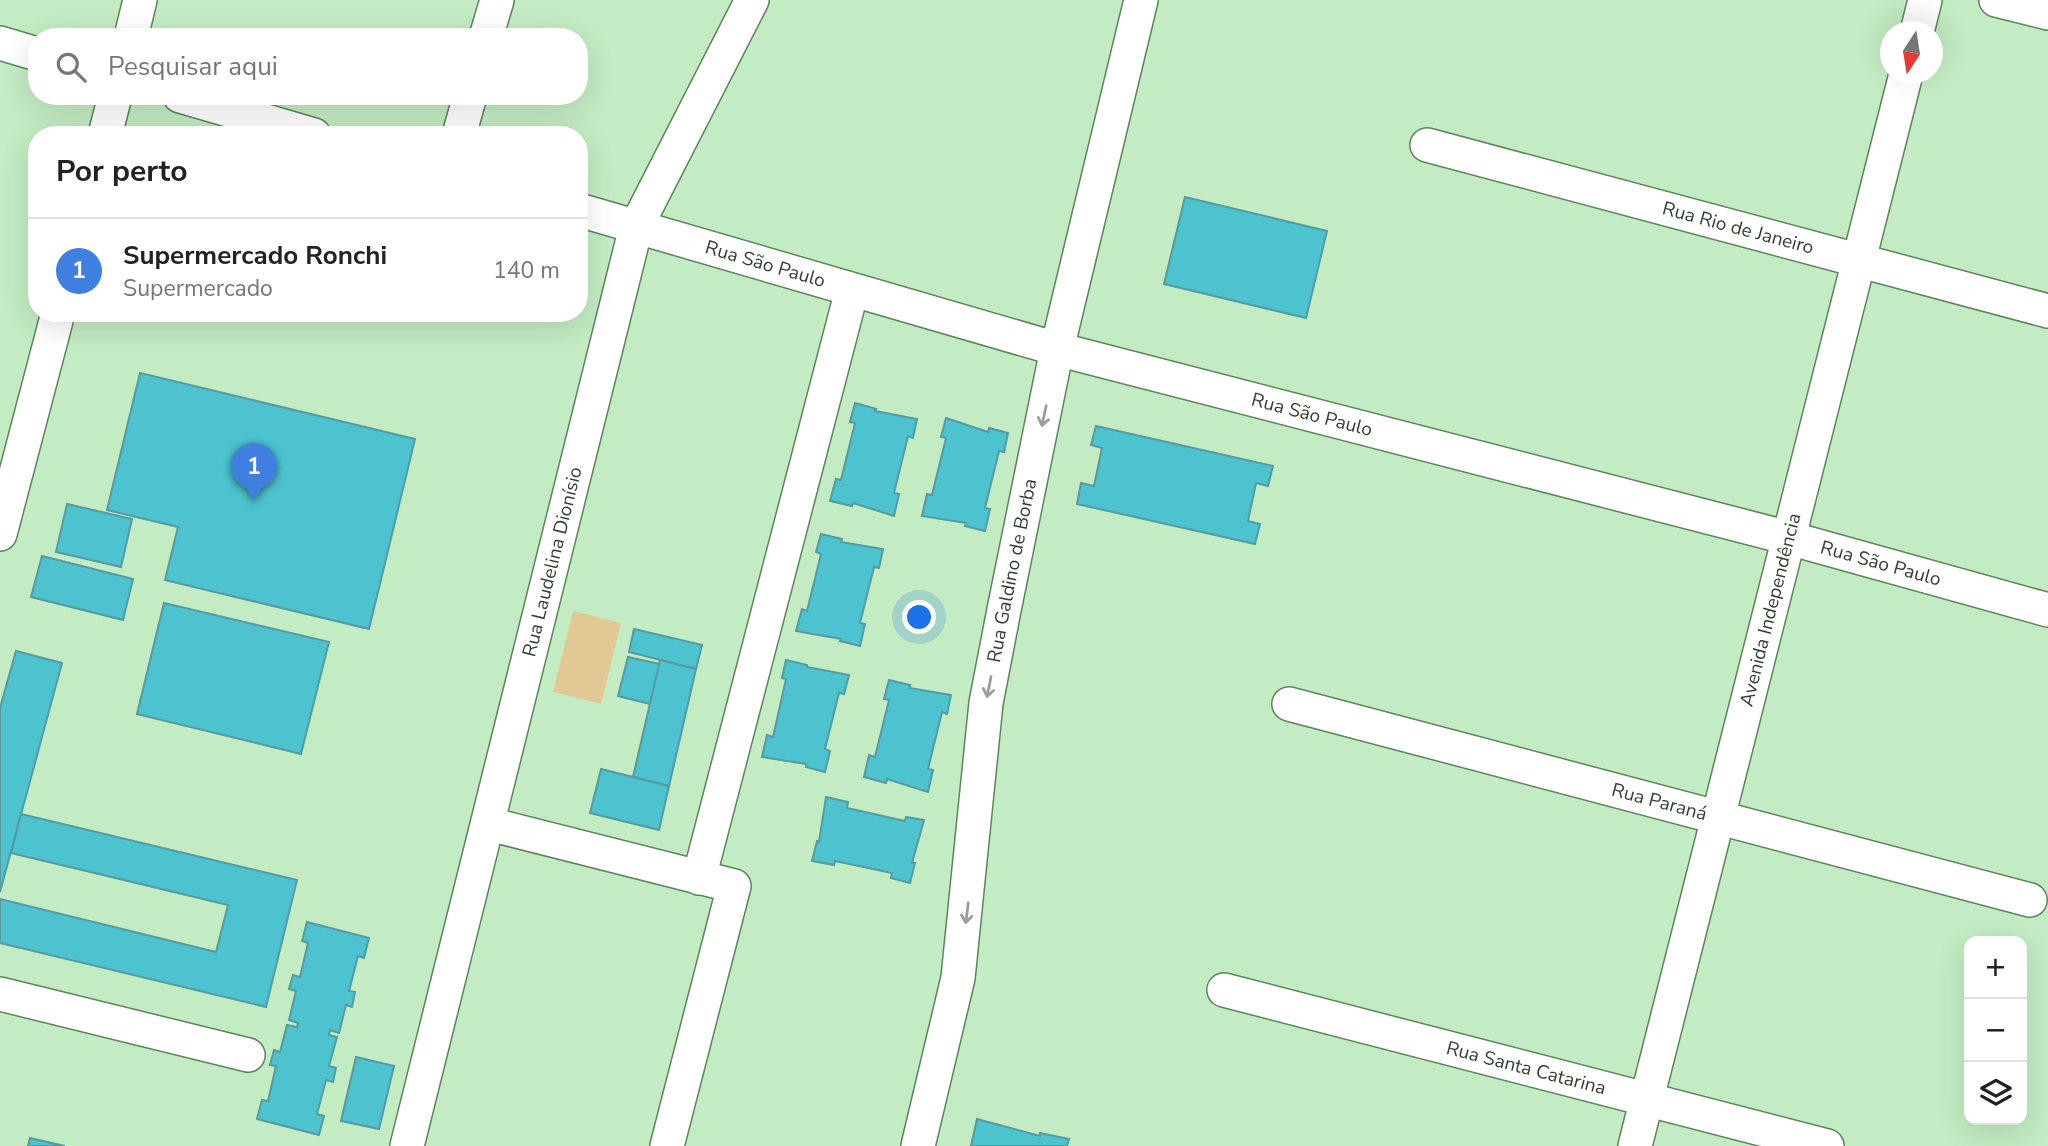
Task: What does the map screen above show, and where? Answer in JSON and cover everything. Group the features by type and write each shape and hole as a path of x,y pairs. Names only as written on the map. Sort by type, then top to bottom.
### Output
{"street":[{"path":"133,28 140,0"},
{"path":"489,28 497,0"},
{"name":"Rua Laudelina Dionísio","path":"407,1146 636,226 752,0"},
{"name":"Rua Galdino de Borba","path":"918,1146 958,978 986,703 1057,349 1141,0"},
{"path":"1920,21 1925,0"},
{"path":"1996,0 2048,13"},
{"path":"0,43 28,51"},
{"name":"Avenida Independência","path":"1635,1146 1903,84"},
{"path":"107,126 113,105"},
{"path":"211,105 283,126"},
{"path":"462,126 467,105"},
{"name":"Rua Rio de Janeiro","path":"1427,145 2048,311"},
{"name":"Rua São Paulo","path":"588,213 1057,349 1789,538 2048,610"},
{"path":"699,878 852,290"},
{"path":"0,534 56,322"},
{"name":"Rua Paraná","path":"1289,704 2030,900"},
{"path":"488,824 734,886 667,1146"},
{"name":"Rua Santa Catarina","path":"1224,990 1827,1146"},
{"path":"0,994 248,1055"}],"shaded area":[{"path":"573,611 621,623 601,704 553,692"}],"building":[{"path":"1185,197 1327,231 1306,318 1164,284"},
{"path":"140,373 415,439 369,629 165,580 178,527 107,510"},
{"path":"855,403 876,409 875,411 917,419 913,438 908,436 894,493 899,494 894,516 853,503 852,506 830,501 836,479 841,480 855,423 850,422"},
{"path":"946,418 988,432 989,428 1008,433 1004,452 999,451 985,508 990,509 985,531 965,526 966,523 922,516 927,494 932,495 946,438 941,437"},
{"path":"1096,426 1273,466 1268,486 1256,483 1248,521 1260,524 1255,544 1077,504 1081,483 1094,486 1102,448 1091,445"},
{"path":"67,504 132,519 121,567 56,552"},
{"path":"821,534 842,539 841,542 883,549 879,568 874,567 860,623 865,624 860,646 840,641 841,639 796,631 802,609 807,611 821,554 816,552"},
{"path":"42,556 133,579 123,620 31,597"},
{"path":"164,603 329,642 301,754 137,714"},
{"path":"634,629 702,645 696,669 629,652"},
{"path":"16,651 62,663 0,892 0,708"},
{"path":"628,657 660,664 650,704 618,696"},
{"path":"660,660 696,669 669,786 633,777"},
{"path":"786,660 849,675 844,694 839,693 825,749 830,751 825,772 806,767 806,764 762,757 767,735 773,737 786,679 782,678"},
{"path":"889,680 910,685 910,688 951,695 947,714 942,712 928,769 933,770 928,792 887,779 886,783 864,777 869,755 875,757 889,700 884,699"},
{"path":"601,769 669,786 659,830 590,813"},
{"path":"826,797 848,802 847,808 905,821 906,817 924,820 912,863 915,863 910,883 891,878 892,873 835,861 834,865 812,861 817,841 819,842"},
{"path":"21,814 297,880 266,1007 0,943 0,899 216,952 228,905 11,853"},
{"path":"307,922 369,938 364,958 358,956 349,991 355,992 352,1007 346,1005 339,1033 330,1030 329,1035 337,1037 329,1066 336,1068 333,1082 326,1080 317,1114 324,1116 319,1135 257,1119 262,1100 268,1101 276,1066 270,1065 274,1050 280,1052 287,1025 297,1027 298,1023 289,1020 296,991 289,989 293,975 300,977 308,943 302,941"},
{"path":"356,1057 394,1066 379,1129 341,1121"},
{"path":"977,1119 1040,1136 1040,1133 1069,1139 1067,1146 971,1146"},
{"path":"30,1138 65,1146 28,1146"}],"place":[{"name":"Supermercado Ronchi","path":"254,501"}]}
